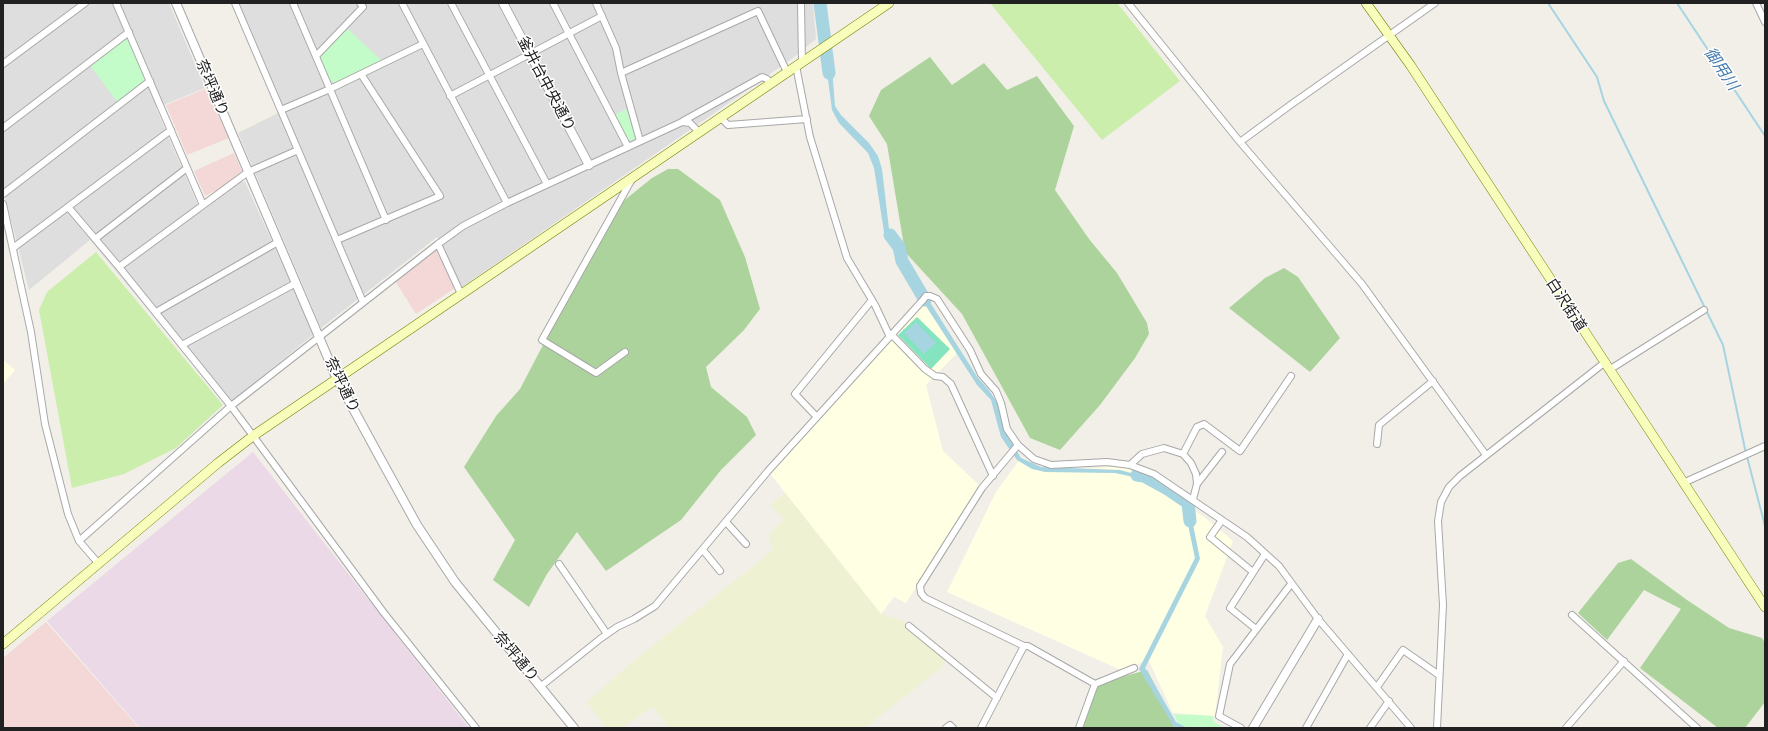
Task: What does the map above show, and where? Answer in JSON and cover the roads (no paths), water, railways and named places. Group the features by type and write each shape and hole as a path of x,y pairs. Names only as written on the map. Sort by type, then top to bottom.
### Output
{"main road":[{"path":"3,644 252,436 338,379 889,3"},
{"name":"白沢街道","path":"1366,3 1412,66 1765,607"}],"street":[{"path":"3,64 85,3"},
{"path":"116,3 203,205"},
{"name":"奈坪通り","path":"176,3 338,379 378,456 434,552 464,594 571,727"},
{"path":"235,3 363,302"},
{"path":"293,3 386,220"},
{"path":"316,56 363,8 360,3"},
{"path":"402,3 507,203"},
{"path":"451,3 547,184"},
{"name":"釜井台中央通り","path":"503,3 589,165"},
{"path":"553,3 628,147"},
{"path":"596,3 616,48 621,73 640,142"},
{"path":"801,3 799,64 810,137 847,258 891,336 925,369 935,376 943,377 951,384 992,476"},
{"path":"1128,3 1240,142 1362,284 1486,454"},
{"path":"1240,142 1435,3"},
{"path":"1756,3 1765,22"},
{"path":"621,73 758,11 787,72"},
{"path":"450,96 602,16"},
{"path":"3,128 129,32"},
{"path":"281,110 330,89 423,44"},
{"path":"337,240 440,196 361,74"},
{"path":"79,541 231,406 319,336 463,226 547,184 682,122 762,77 771,83"},
{"path":"3,194 150,81"},
{"path":"720,117 728,125 807,119"},
{"path":"682,122 690,123 699,132"},
{"path":"13,248 69,208 171,130"},
{"path":"119,267 248,172 298,150"},
{"path":"95,239 187,168"},
{"path":"626,352 596,373 542,340 634,176"},
{"path":"3,204 31,332 45,424 68,514 79,541 99,564"},
{"path":"69,208 156,312 231,406 384,613 476,728"},
{"path":"156,312 278,242"},
{"path":"438,244 461,294"},
{"path":"182,345 296,283"},
{"path":"540,687 607,634 655,606 768,471 924,298 930,296 937,298 970,350 981,374 996,391 1007,429 1015,449 1034,459 1051,465 1107,462 1130,465 1154,474 1247,537 1279,566 1291,584 1318,618 1411,728"},
{"path":"817,417 795,394 872,300"},
{"path":"1437,728 1442,605 1438,521 1441,502 1449,487 1486,454 1607,367 1704,310"},
{"path":"1183,454 1197,427 1204,424 1240,451 1291,376"},
{"path":"1377,444 1379,425 1433,381"},
{"path":"1683,483 1765,446"},
{"path":"1130,465 1142,454 1164,448 1183,454 1191,463 1196,474 1197,484 1193,499"},
{"path":"1015,449 982,488 920,586 921,593 925,598 1024,646 1028,646 1095,684"},
{"path":"1197,484 1222,452"},
{"path":"1222,520 1210,537 1253,572"},
{"path":"726,522 746,544"},
{"path":"703,550 720,571"},
{"path":"1256,629 1230,608 1265,554"},
{"path":"559,564 607,634"},
{"path":"1241,728 1219,716 1230,664 1291,584"},
{"path":"1572,615 1695,727"},
{"path":"1253,728 1318,618"},
{"path":"909,626 997,698"},
{"path":"981,728 1024,646"},
{"path":"1377,688 1403,650 1439,676"},
{"path":"1306,728 1348,654"},
{"path":"1566,728 1624,661"},
{"path":"1080,728 1095,684 1134,668"},
{"path":"1370,728 1389,701"},
{"path":"946,728 950,725 953,728"}],"water":[{"path":"816,3 823,3 827,31 820,35"},
{"path":"831,55 835,106 841,115 869,143 878,156 882,169 889,229 901,248 896,251 884,232 874,168 868,153 839,123 832,110 825,57"},
{"path":"919,285 978,378 997,402 1003,426 1021,458 1041,467 1120,470 1146,477 1189,505 1200,559 1145,668 1176,722 1187,728 1173,728 1173,725 1139,669 1195,558 1184,506 1147,480 1115,473 1045,472 1032,469 1017,460 1001,437 991,400 977,385 913,286"},
{"path":"916,322 936,343 924,354 904,333"}],"waterway":[{"path":"820,3 829,73"},
{"path":"1548,3 1597,77 1604,101 1723,345 1745,449 1765,526"},
{"name":"御用川","path":"1677,3 1765,136"},
{"path":"890,235 899,247 902,261 925,300"},
{"path":"1137,475 1144,476 1166,488 1188,503 1190,521"}]}
